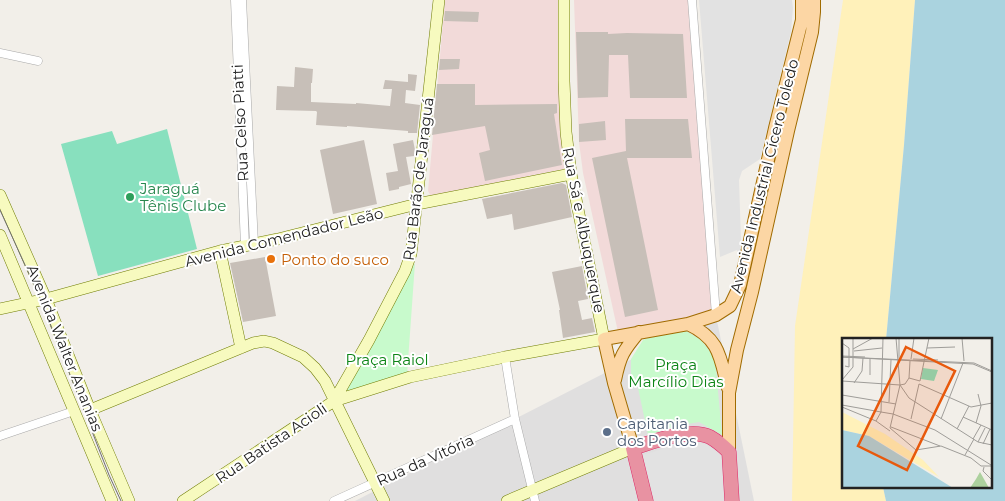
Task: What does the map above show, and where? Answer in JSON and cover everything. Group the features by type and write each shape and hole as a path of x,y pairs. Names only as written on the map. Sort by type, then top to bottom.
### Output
{"highway":[{"path":"646,501 633,448 666,438 698,434 711,438 730,452 732,501"}],"main road":[{"name":"Avenida Industrial Cícero Toledo","path":"604,339 688,324 716,315 730,306 740,285 775,128 802,20 802,0"},
{"name":"Avenida Industrial Cícero Toledo","path":"729,393 737,350 812,32 814,0"},
{"path":"688,324 706,334 717,349 729,393 730,452"},
{"path":"614,383 622,353 639,332"},
{"path":"604,339 614,383 633,448"}],"street":[{"name":"Rua Celso Piatti","path":"235,0 250,245"},
{"name":"Rua Celso Piatti","path":"242,0 250,245"},
{"name":"Rua Barão de Jaraguá","path":"334,401 369,340 405,271 411,254 439,0"},
{"name":"Rua Sá e Albuquerque","path":"564,0 566,132 571,174 604,339"},
{"path":"692,0 716,315"},
{"path":"0,53 38,61"},
{"name":"Avenida Comendador Leão","path":"0,309 46,299 220,251 417,204 571,174"},
{"name":"Avenida Walter Ananias","path":"0,195 46,299 129,501"},
{"name":"Avenida Walter Ananias","path":"0,236 112,501"},
{"path":"220,251 241,348"},
{"path":"334,401 410,377 604,339"},
{"path":"90,410 253,343 264,341 272,343 303,357 315,368 325,382 384,501"},
{"path":"505,357 515,419 534,495"},
{"name":"Rua Batista Acioli","path":"183,501 334,401"},
{"path":"0,436 74,411"},
{"name":"Rua da Vitória","path":"334,501 515,419"},
{"path":"507,501 534,495 633,448"}],"shaded area":[{"path":"445,0 563,0 569,168 431,196 428,191"},
{"path":"574,0 689,0 714,310 711,314 618,332 583,173 579,142"},
{"path":"699,0 792,0 791,32 760,159 742,171 739,180 742,269 737,250 720,257"},
{"path":"716,316 754,501 355,501"},
{"path":"697,442 707,445 722,456 724,501 654,501 643,455 672,446"}],"sand":[{"path":"843,0 915,0 886,338 842,338 842,488 883,488 886,501 792,501 795,326"}],"green space":[{"name":"Jaraguá Tênis Clube","path":"167,129 197,249 98,276 61,144 112,131 117,144"},
{"name":"Praça Raiol","path":"415,263 407,375 344,392"},
{"name":"Praça Marcílio Dias","path":"686,331 701,340 715,358 722,435 699,422 677,426 648,435 638,388 631,376 631,359 643,340 657,334"}],"water":[{"path":"915,0 1005,0 1005,501 886,501 883,488 992,488 992,338 886,338"}],"building":[{"path":"445,11 479,12 478,22 444,21"},
{"path":"576,32 683,34 687,98 630,98 628,55 609,55 608,97 578,98"},
{"path":"440,59 460,59 459,69 439,70"},
{"path":"295,67 313,69 311,102 390,106 392,89 383,89 385,80 408,82 408,74 417,75 415,91 406,90 405,103 420,105 417,133 316,125 316,111 276,110 277,86 294,87"},
{"path":"437,84 475,84 475,105 557,104 557,113 554,114 562,165 485,181 479,153 490,150 485,126 432,135"},
{"path":"625,119 688,119 692,158 627,158 658,310 625,317 592,158 626,151"},
{"path":"605,121 606,140 579,142 579,124"},
{"path":"364,140 377,204 333,214 320,150"},
{"path":"413,140 414,156 406,157 411,184 389,191 386,173 398,171 393,144"},
{"path":"562,183 566,185 572,217 514,230 512,214 487,219 482,199"},
{"path":"265,257 276,316 243,322 230,263"},
{"path":"582,266 588,299 578,301 582,320 592,318 595,332 563,338 560,310 552,272"}],"tram line":[{"path":"0,210 41,300 109,475 121,501"}],"place":[{"name":"Jaraguá Tênis Clube","path":"130,197"},
{"name":"Ponto do suco","path":"271,259"},
{"name":"Capitania dos Portos","path":"607,432"}]}
